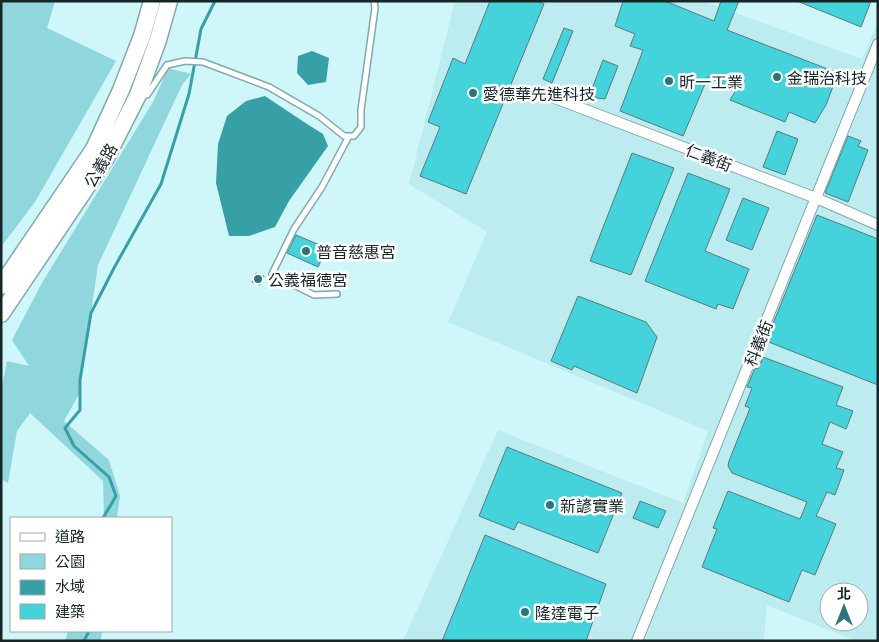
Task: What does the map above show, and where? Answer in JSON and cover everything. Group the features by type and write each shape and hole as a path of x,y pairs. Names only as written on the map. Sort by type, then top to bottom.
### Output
{"main road":[{"name":"公義路","path":"1,286 94,149 121,90 142,36 152,1"},
{"name":"公義路","path":"1,314 106,158 138,95 158,40 168,1"}],"street":[{"name":"科義街","path":"637,641 878,44"},
{"name":"仁義街","path":"539,92 816,198 878,225"}],"lane":[{"path":"121,90 138,95 147,95 167,65 184,61 203,62 269,86 319,116 344,136 354,136 361,127 361,110 375,8 374,1"},
{"path":"337,294 314,295 272,274 294,229 322,187 349,136"}],"shaded area":[{"path":"455,1 614,1 628,7 631,1 703,1 862,59 878,22 878,641 855,641 833,632 869,632 869,582 819,582 819,626 767,605 765,641 403,641 498,430 683,503 708,431 448,322 487,232 409,184"}],"green space":[{"path":"1,1 55,1 47,28 116,61 35,202 1,247"},
{"path":"168,68 191,74 182,85 98,265 79,394 64,421 109,460 120,496 117,517 104,517 103,481 30,413 17,431 8,483 1,479 1,391 7,361 29,366 12,340 43,281 153,102"},
{"path":"68,632 102,632 101,641 65,641"}],"water":[{"path":"312,51 329,58 326,82 308,85 297,73 298,56"},
{"path":"265,96 323,134 328,146 289,201 275,227 249,236 229,236 216,183 218,144 227,116 246,101"}],"building":[{"name":"愛德華先進科技","path":"490,1 536,1 544,4 466,194 420,176 440,127 428,122 453,58 465,64"},
{"path":"623,1 665,1 714,21 721,1 739,1 727,30 838,73 826,105 815,123 789,112 785,122 730,100 736,90 708,77 683,136 620,111 643,50 630,46 635,34 615,26"},
{"path":"797,1 871,1 861,27"},
{"path":"564,28 573,31 552,83 543,79"},
{"path":"603,60 618,66 605,99 597,98 590,94"},
{"path":"777,131 798,139 785,175 763,167"},
{"path":"848,136 861,141 858,146 868,150 848,202 825,193"},
{"path":"632,153 674,168 631,275 590,261"},
{"path":"688,173 730,189 705,251 749,269 733,309 718,304 716,309 645,281"},
{"path":"743,198 769,208 752,250 726,240"},
{"path":"817,215 878,239 878,385 766,341"},
{"name":"普音慈惠宮","path":"296,235 327,248 318,267 287,253"},
{"name":"公義福德宮","path":"256,273 264,276 260,285 252,282"},
{"path":"578,296 646,322 657,337 637,393 574,366 572,370 551,361"},
{"path":"763,357 843,387 836,405 853,411 846,429 830,422 822,444 843,452 836,468 844,470 835,495 827,492 816,516 836,524 815,575 802,570 789,602 702,567 717,529 713,528 728,491 800,519 807,502 732,473 728,466 750,408 745,406 752,388 747,387 755,368 758,369"},
{"name":"新諺實業","path":"507,447 622,493 598,553 518,522 514,530 479,516"},
{"path":"640,501 666,511 658,528 633,518"},
{"name":"隆達電子","path":"485,535 606,584 586,641 442,641"}],"waterway":[{"path":"104,517 116,496 109,477 74,446 65,428 80,410 80,380 91,313 161,184 189,94 201,29 215,1"},
{"path":"84,641 88,632"}],"place":[{"name":"金瑞治科技","path":"777,77"},
{"name":"昕一工業","path":"669,81"},
{"name":"愛德華先進科技","path":"473,93"},
{"name":"普音慈惠宮","path":"306,251"},
{"name":"公義福德宮","path":"258,279"},
{"name":"新諺實業","path":"550,505"},
{"name":"隆達電子","path":"525,612"}]}
